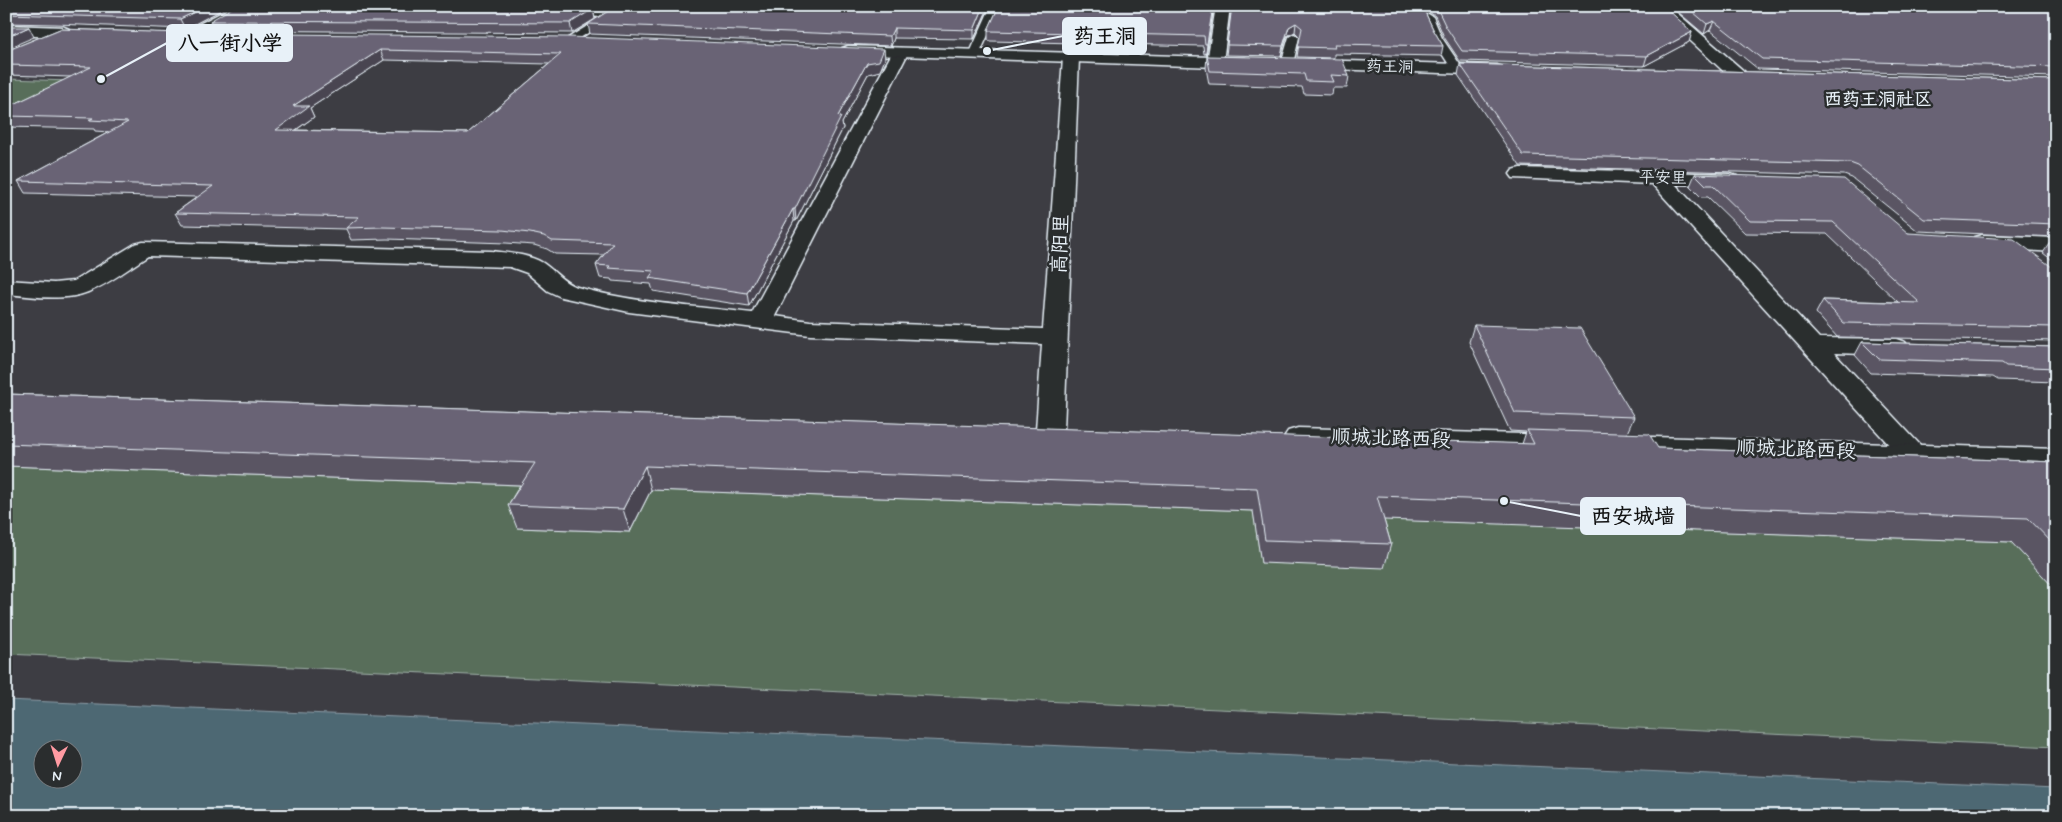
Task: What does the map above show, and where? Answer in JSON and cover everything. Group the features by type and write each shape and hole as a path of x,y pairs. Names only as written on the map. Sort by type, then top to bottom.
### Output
{"street":[{"path":"187,36 245,6"},
{"path":"1215,62 1223,6"},
{"path":"1660,6 1740,77"},
{"path":"6,30 82,32"},
{"path":"31,46 64,32"},
{"path":"170,35 217,36"},
{"path":"553,40 602,42"},
{"name":"药王洞","path":"830,51 1516,70"},
{"path":"760,321 900,53"},
{"name":"高阳里","path":"1021,429 1060,430 1055,337 1071,58"},
{"path":"1720,76 1760,78"},
{"name":"平安里","path":"1520,174 1746,180"},
{"path":"1658,178 1912,453"},
{"path":"1966,241 2056,245"},
{"path":"2012,243 2041,265"},
{"path":"6,287 54,290 78,288 90,283 143,249 491,258 525,263 535,268 556,286 569,292 607,301 810,328 1055,337"},
{"path":"1812,346 1920,348"},
{"name":"顺城北路西段","path":"1268,436 2056,458"}],"lane":[{"path":"572,40 623,6"},
{"path":"974,55 996,6"},
{"path":"555,13 613,14"},
{"path":"1428,17 1437,38 1457,69"},
{"path":"1287,64 1294,37"}],"green space":[{"path":"6,79 72,81 6,113"},
{"path":"6,466 543,486 517,528 630,532 651,490 1253,511 1261,563 1371,519 2011,542 2056,590 2056,747 6,654"}],"water":[{"path":"6,700 2056,789 2056,816 172,816 6,809"}],"building":[{"path":"6,6 207,6 180,19 6,14"},
{"path":"235,6 593,9 570,23 210,21"},
{"path":"616,6 984,6 974,30 894,28 890,36 588,24"},
{"path":"999,6 1213,6 1207,44 1205,44 1204,36 989,31"},
{"path":"1232,6 1426,6 1423,8 1443,46 1334,44 1335,48 1298,47 1302,28 1296,23 1289,27 1283,46 1227,45"},
{"path":"1436,6 1664,6 1692,32 1647,56 1462,51 1446,27"},
{"path":"1686,6 2056,6 2056,67 1762,59 1714,21 1707,24"},
{"path":"6,27 29,27 6,37"},
{"path":"60,29 182,33 569,37 884,49 879,61 867,63 838,116 841,117 795,209 793,209 747,293 649,278 654,271 608,268 610,266 596,265 613,243 552,241 544,236 502,230 346,228 359,217 175,213 213,186 18,181 128,122 89,120 93,118 6,116 6,108 91,67 6,65 6,51","holes":["380,50 561,54 468,133 276,130 309,106 293,106"]},
{"path":"1207,56 1342,59 1349,76 1331,75 1334,82 1306,81 1304,74 1210,71"},
{"path":"1460,64 2056,80 2056,224 1924,219 1858,166 1850,163 1523,155"},
{"path":"1695,174 1844,179 1908,233 2014,239 2056,270 2056,327 1844,323 1823,300 1920,303 1833,222 1750,221 1713,185 1706,185"},
{"path":"1474,325 1580,328 1634,417 1515,413"},
{"path":"1862,342 2056,347 2056,368 2006,366 2002,363 1879,359"},
{"path":"6,394 1534,444 1527,430 1649,434 1658,448 2056,462 2056,547 2028,518 1377,496 1391,544 1265,540 1257,488 645,466 623,509 508,505 535,463 6,444"}],"place":[{"name":"药王洞","path":"987,51"},
{"name":"八一街小学","path":"101,79"},
{"name":"西安城墙","path":"1504,501"}],"district":[{"name":"西药王洞社区","path":"1878,100"}]}
